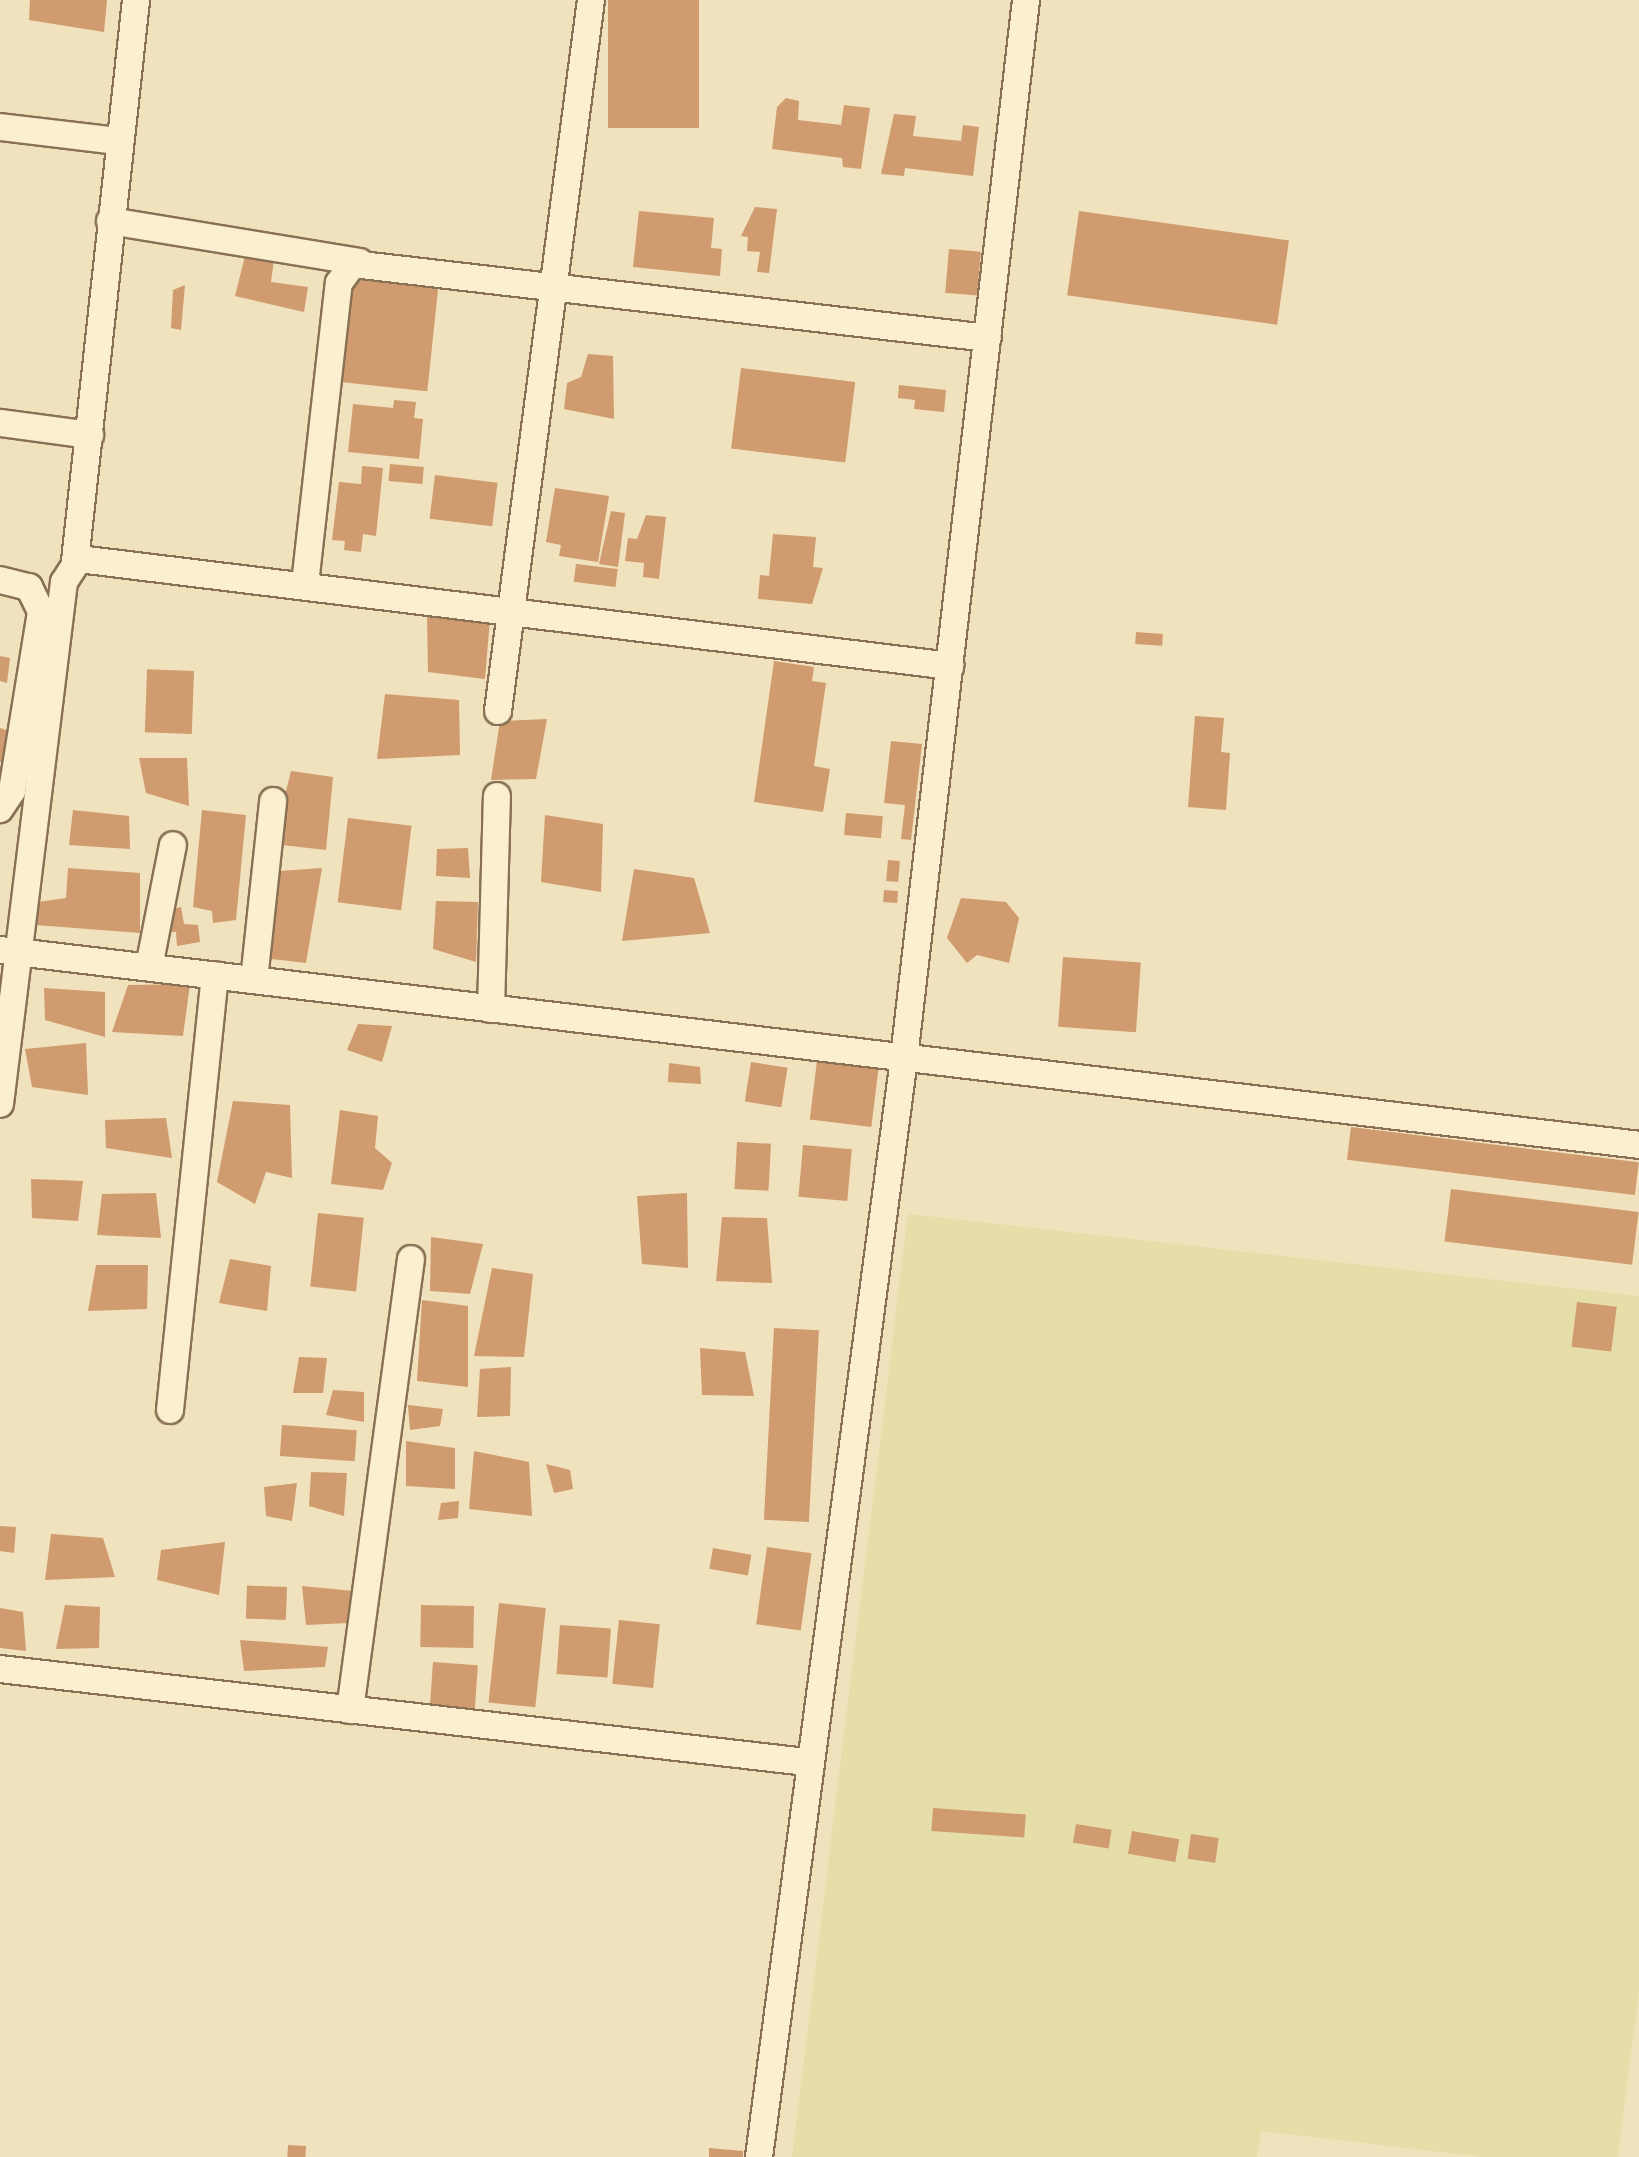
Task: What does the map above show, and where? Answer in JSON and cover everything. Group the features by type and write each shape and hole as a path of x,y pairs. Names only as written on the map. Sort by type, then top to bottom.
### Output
{"street":[{"path":"0,1104 10,951 64,582 75,561 117,141 136,0"},
{"path":"498,711 558,286 591,0"},
{"path":"759,2157 806,1762 904,1058 1026,0"},
{"path":"0,127 117,141"},
{"path":"110,221 360,262 988,338"},
{"path":"305,584 339,283 360,262"},
{"path":"0,423 90,435"},
{"path":"75,561 305,584 950,666"},
{"path":"0,580 29,587 41,612 12,791 0,809"},
{"path":"491,1009 497,796"},
{"path":"254,980 273,801"},
{"path":"149,967 173,845"},
{"path":"10,951 1639,1145"},
{"path":"170,1410 215,975"},
{"path":"350,1710 411,1259"},
{"path":"0,1669 806,1762"}],"shaded area":[{"path":"908,1214 1639,1296 1639,1993 1618,2157 1483,2157 1261,2131 1257,2157 792,2157"}],"building":[{"path":"30,0 107,0 104,32 29,20"},
{"path":"608,0 699,0 699,128 608,128"},
{"path":"786,98 799,101 798,120 841,125 844,105 870,108 861,169 843,167 842,158 772,149 777,107"},
{"path":"894,114 916,116 913,136 961,141 963,125 979,127 973,176 905,168 904,176 881,174"},
{"path":"755,207 777,209 769,273 757,272 760,252 747,251 748,237 741,236"},
{"path":"639,211 714,218 711,248 722,249 720,276 633,267"},
{"path":"1079,211 1289,241 1277,325 1067,295"},
{"path":"949,249 981,252 977,296 945,293"},
{"path":"245,256 274,260 271,282 308,287 304,312 235,296"},
{"path":"355,266 440,275 427,391 343,382"},
{"path":"185,285 181,330 171,328 173,290"},
{"path":"588,354 613,356 614,419 564,409 567,383 581,377"},
{"path":"741,368 855,382 845,462 731,448"},
{"path":"899,385 946,390 944,412 914,409 915,400 898,398"},
{"path":"394,400 416,402 414,418 423,419 419,459 348,452 353,404 393,408"},
{"path":"390,464 424,467 422,484 389,481"},
{"path":"362,466 383,468 376,536 363,534 361,552 344,550 345,541 332,540 339,482 361,484"},
{"path":"435,475 498,483 492,526 430,519"},
{"path":"555,488 609,496 598,562 559,556 561,545 546,542"},
{"path":"611,511 625,513 618,567 599,564"},
{"path":"646,515 666,517 659,579 643,577 644,563 625,561 628,538 637,539"},
{"path":"773,534 816,537 813,567 823,568 812,604 758,599 760,575 769,576"},
{"path":"576,564 618,569 615,587 574,582"},
{"path":"427,615 490,619 485,679 428,672"},
{"path":"1136,632 1163,634 1162,646 1135,644"},
{"path":"0,656 10,658 7,683 0,681"},
{"path":"774,661 814,667 812,681 826,683 814,766 830,769 823,812 754,802"},
{"path":"147,669 194,671 192,734 145,732"},
{"path":"385,694 459,700 460,755 377,759"},
{"path":"1195,716 1224,718 1221,752 1230,753 1226,810 1188,807"},
{"path":"547,719 536,779 491,780 500,721"},
{"path":"0,728 9,731 7,763 0,762"},
{"path":"891,741 922,744 911,840 901,839 905,805 884,803"},
{"path":"139,758 187,758 189,806 146,793"},
{"path":"291,771 333,777 326,850 273,844"},
{"path":"73,810 129,816 130,849 69,845"},
{"path":"202,810 246,815 236,920 213,923 212,911 193,907"},
{"path":"846,813 883,816 881,838 844,835"},
{"path":"545,815 603,824 601,892 541,882"},
{"path":"348,818 412,826 401,910 338,902"},
{"path":"468,848 470,878 436,876 437,849"},
{"path":"888,860 900,861 898,882 886,881"},
{"path":"68,868 140,873 140,933 36,925 37,902 66,898"},
{"path":"322,868 306,963 263,958 280,871"},
{"path":"634,869 694,878 710,933 622,941"},
{"path":"884,890 898,891 897,903 883,902"},
{"path":"961,898 1006,902 1019,918 1009,963 977,955 967,963 947,938"},
{"path":"436,901 478,902 476,962 433,949"},
{"path":"181,907 184,924 198,925 200,942 177,946 176,932 162,931 166,911"},
{"path":"1063,957 1141,962 1136,1032 1058,1027"},
{"path":"190,984 183,1036 112,1032 128,985"},
{"path":"44,988 105,992 105,1037 45,1020"},
{"path":"358,1024 392,1026 382,1062 347,1050"},
{"path":"86,1043 88,1095 32,1087 25,1049"},
{"path":"817,1061 879,1069 871,1127 810,1120"},
{"path":"751,1062 788,1068 781,1107 745,1102"},
{"path":"669,1063 700,1067 701,1084 668,1082"},
{"path":"233,1101 290,1105 292,1178 266,1172 255,1204 217,1182"},
{"path":"340,1110 378,1116 375,1148 392,1163 383,1190 331,1184"},
{"path":"166,1118 172,1158 106,1148 105,1120"},
{"path":"1351,1127 1639,1162 1635,1195 1347,1160"},
{"path":"737,1142 771,1144 768,1191 735,1189"},
{"path":"803,1145 852,1149 847,1201 798,1197"},
{"path":"31,1179 83,1181 78,1221 32,1218"},
{"path":"1451,1189 1639,1212 1632,1265 1445,1242"},
{"path":"156,1193 161,1238 97,1235 102,1194"},
{"path":"687,1193 688,1268 642,1264 637,1196"},
{"path":"318,1213 364,1218 356,1291 310,1287"},
{"path":"722,1217 767,1218 772,1283 716,1281"},
{"path":"431,1237 483,1244 470,1294 430,1291"},
{"path":"230,1259 271,1266 267,1311 219,1303"},
{"path":"96,1265 148,1265 147,1309 88,1311"},
{"path":"492,1268 533,1274 524,1357 474,1356"},
{"path":"422,1300 468,1306 468,1387 417,1381"},
{"path":"1577,1302 1617,1307 1611,1352 1572,1347"},
{"path":"774,1328 819,1330 809,1522 764,1520"},
{"path":"700,1348 745,1352 754,1396 702,1395"},
{"path":"299,1357 327,1358 323,1393 293,1393"},
{"path":"511,1367 510,1416 477,1417 480,1369"},
{"path":"333,1390 364,1392 364,1422 326,1415"},
{"path":"408,1405 443,1409 440,1426 410,1430"},
{"path":"282,1425 357,1430 355,1461 280,1456"},
{"path":"406,1441 455,1448 455,1489 406,1486"},
{"path":"474,1451 529,1462 532,1516 469,1509"},
{"path":"546,1464 570,1470 573,1489 554,1493"},
{"path":"311,1472 347,1473 344,1516 309,1506"},
{"path":"297,1483 292,1521 266,1516 264,1487"},
{"path":"459,1501 458,1518 438,1520 441,1503"},
{"path":"0,1526 16,1527 14,1553 0,1551"},
{"path":"51,1534 103,1538 115,1577 45,1580"},
{"path":"225,1542 219,1595 157,1580 161,1550"},
{"path":"767,1547 812,1553 801,1631 756,1624"},
{"path":"713,1548 751,1555 748,1575 709,1569"},
{"path":"247,1586 287,1587 286,1620 246,1619"},
{"path":"302,1586 354,1591 348,1623 306,1625"},
{"path":"499,1603 546,1608 535,1707 489,1702"},
{"path":"65,1605 100,1607 99,1648 56,1649"},
{"path":"421,1605 474,1606 473,1648 420,1647"},
{"path":"0,1608 23,1612 26,1651 0,1648"},
{"path":"619,1620 660,1624 653,1688 612,1684"},
{"path":"560,1625 611,1629 607,1677 557,1674"},
{"path":"240,1640 328,1647 325,1667 244,1671"},
{"path":"433,1662 478,1665 475,1711 430,1708"},
{"path":"933,1808 1026,1814 1024,1837 931,1831"},
{"path":"1076,1824 1112,1830 1109,1848 1073,1843"},
{"path":"1132,1831 1179,1839 1175,1862 1128,1854"},
{"path":"1191,1834 1219,1838 1215,1863 1188,1859"},
{"path":"288,2145 306,2146 305,2157 287,2157"},
{"path":"709,2148 743,2151 743,2157 709,2157"}]}
